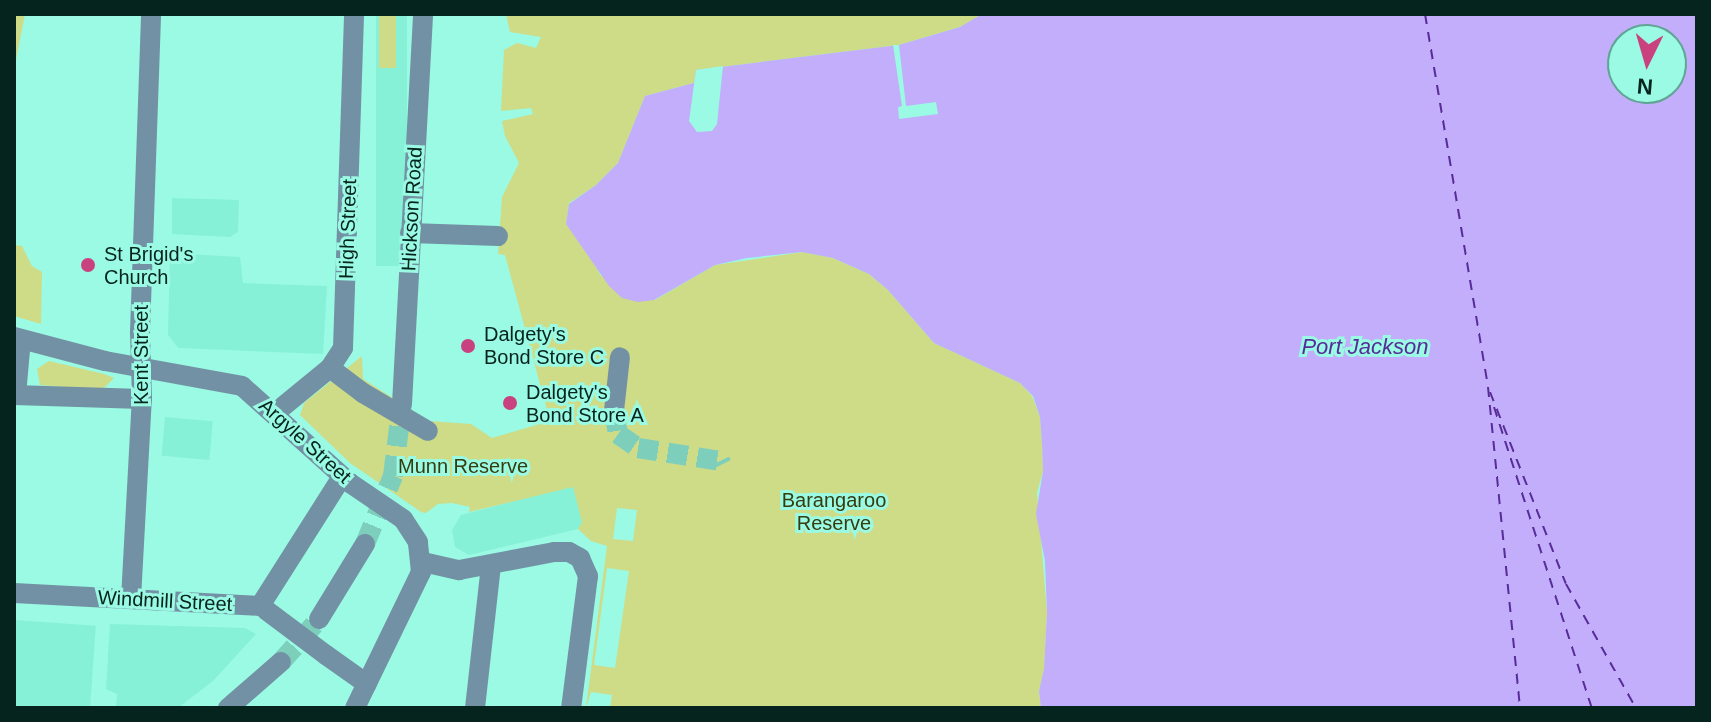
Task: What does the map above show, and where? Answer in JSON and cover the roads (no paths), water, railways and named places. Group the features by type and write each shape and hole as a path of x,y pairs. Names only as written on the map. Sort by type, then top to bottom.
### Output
{"street":[{"name":"Kent Street","path":"131,599 142,399 151,14"},
{"name":"High Street","path":"275,413 330,368 343,348 354,14"},
{"name":"Hickson Road","path":"402,404 423,14"},
{"path":"410,233 498,236"},
{"name":"Argyle Street","path":"18,338 142,369 231,381 251,392 346,480 403,519 415,535 423,562"},
{"path":"18,338 15,395 142,399"},
{"path":"614,411 620,357"},
{"path":"330,368 363,393 428,431"},
{"name":"Windmill Street","path":"14,593 263,608 346,480"},
{"path":"319,619 365,544"},
{"path":"355,708 418,583 423,562 459,570 554,552 569,552 580,558 588,576 571,708"},
{"path":"475,708 491,566"},
{"path":"263,608 367,684"},
{"path":"228,708 281,662"}],"water":[{"name":"Port Jackson","path":"982,14 1697,14 1697,708 1041,708 1039,691 1044,669 1047,613 1045,561 1036,514 1043,471 1042,444 1040,417 1033,396 1020,383 934,343 888,290 869,274 833,258 802,252 715,265 654,300 638,302 622,298 609,286 566,224 569,204 596,185 618,163 645,96 694,83 696,70 899,45 960,27"}],"tunnel":[{"path":"365,544 393,476 402,404"},
{"path":"614,411 618,434 638,448 720,461 722,465"},
{"path":"281,662 319,619"}],"place":[{"name":"St Brigid's Church","path":"88,265"},
{"name":"Dalgety's Bond Store C","path":"468,346"},
{"name":"Dalgety's Bond Store A","path":"510,403"}],"park label":[{"name":"Munn Reserve","path":"463,466"},
{"name":"Barangaroo Reserve","path":"834,512"}]}
